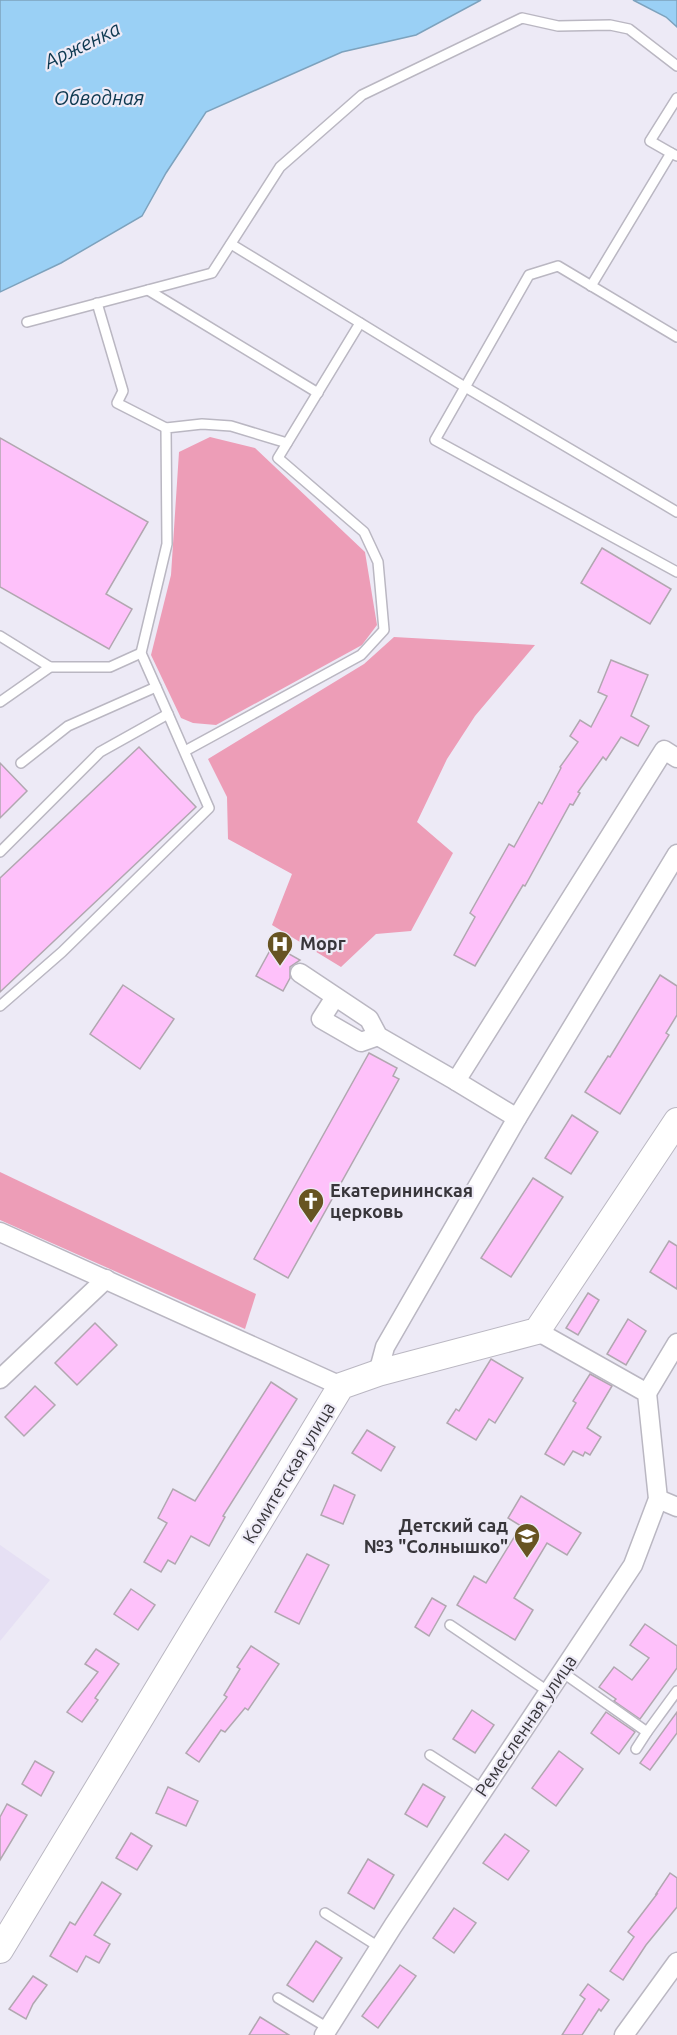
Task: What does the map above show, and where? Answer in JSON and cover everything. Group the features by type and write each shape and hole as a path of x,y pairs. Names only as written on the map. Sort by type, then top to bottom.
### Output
{"street":[{"path":"456,1082 664,750 677,758"},
{"path":"378,1373 385,1347 517,1118 677,854"},
{"path":"300,974 369,1019 378,1036 517,1118"},
{"path":"335,997 321,1018 361,1042 378,1036"},
{"path":"677,1121 537,1331 647,1393 677,1343"},
{"path":"0,1232 341,1386"},
{"path":"0,1379 106,1279"},
{"name":"Комитетская улица","path":"0,1950 341,1386 378,1373 537,1331"},
{"name":"Ремесленная улица","path":"326,2032 379,1947 633,1565 658,1499 647,1393"},
{"path":"658,1499 677,1507"},
{"path":"624,2035 677,1962"}],"lane":[{"path":"27,322 212,273 280,167 362,95 522,18 558,26 610,26 629,29 677,66"},
{"path":"591,286 674,154 650,141 677,98"},
{"path":"231,244 465,387 677,512"},
{"path":"677,337 558,266 529,275 435,440 677,572"},
{"path":"148,290 318,393"},
{"path":"97,303 123,391 117,403 166,428 202,424 231,426 287,443"},
{"path":"185,751 361,655 384,630 378,562 364,532 278,458 360,323"},
{"path":"0,1006 62,952 209,808 141,653 167,544 166,428"},
{"path":"0,636 50,667 110,667 141,653"},
{"path":"0,702 50,667"},
{"path":"21,763 68,726 156,687"},
{"path":"0,852 100,752 168,714"},
{"path":"450,1625 549,1692"},
{"path":"562,1672 647,1732"},
{"path":"636,1749 677,1692"},
{"path":"430,1755 484,1790"},
{"path":"325,1913 379,1947"},
{"path":"278,1998 326,2032"}],"shaded area":[{"path":"210,437 255,448 365,552 377,625 362,645 216,725 193,723 181,718 151,655 171,575 179,452"},
{"path":"394,637 535,645 475,716 447,759 417,822 453,853 411,931 376,934 341,967 272,925 292,874 228,839 227,797 208,759 364,664"},
{"path":"0,1172 256,1294 245,1329 0,1220"},
{"path":"0,1545 50,1580 0,1641"}],"water":[{"name":"Обводная","path":"0,0 481,0 416,35 342,52 206,112 166,173 142,216 61,263 0,292"},
{"path":"633,0 677,0 677,27 666,17"}],"building":[{"path":"0,438 148,522 106,594 132,609 109,649 0,587"},
{"path":"602,548 671,589 650,624 581,583"},
{"path":"611,660 648,675 631,716 649,726 638,746 621,737 606,760 603,757 578,792 580,793 573,805 570,804 525,886 523,885 475,966 454,955 475,917 470,913 509,844 514,847 539,802 542,804 560,767 578,742 570,736 580,720 591,727 607,696 598,692"},
{"path":"139,747 196,807 0,992 0,878"},
{"path":"0,763 27,791 0,818"},
{"path":"273,945 300,960 290,967 290,978 283,991 256,976"},
{"path":"660,975 677,986 677,1015 666,1033 669,1035 620,1114 585,1092 608,1056 610,1057"},
{"path":"123,985 174,1019 140,1069 90,1034"},
{"path":"369,1053 397,1068 393,1076 399,1079 288,1278 254,1259"},
{"path":"572,1115 598,1132 571,1174 545,1158"},
{"path":"533,1178 563,1197 511,1277 481,1258"},
{"path":"669,1241 677,1246 677,1289 650,1272"},
{"path":"588,1293 599,1300 578,1335 566,1328"},
{"path":"628,1319 646,1331 626,1365 607,1354"},
{"path":"95,1323 117,1345 77,1385 55,1363"},
{"path":"491,1359 523,1378 495,1423 489,1419 476,1440 447,1423 456,1409 459,1411"},
{"path":"590,1374 612,1386 587,1428 601,1437 590,1455 585,1452 583,1456 573,1451 564,1465 545,1454 576,1403 573,1401"},
{"path":"271,1382 297,1399 223,1516 225,1517 209,1546 191,1536 175,1564 168,1560 161,1572 144,1562 167,1523 158,1518 173,1489 195,1501"},
{"path":"35,1386 55,1405 24,1436 5,1417"},
{"path":"367,1430 395,1447 381,1471 352,1453"},
{"path":"334,1485 355,1495 343,1524 321,1515"},
{"path":"521,1496 581,1533 567,1555 547,1543 514,1598 533,1610 515,1640 457,1605 474,1576 486,1583 521,1526 508,1518"},
{"path":"307,1554 329,1565 299,1624 275,1612"},
{"path":"131,1589 155,1605 138,1630 114,1614"},
{"path":"432,1598 446,1606 429,1636 415,1627"},
{"path":"645,1624 677,1646 677,1668 640,1719 614,1701 616,1699 599,1687 614,1667 632,1680 649,1658 630,1645"},
{"path":"251,1646 279,1664 248,1710 245,1708 225,1732 221,1730 199,1762 186,1753 227,1697 224,1695 240,1669 237,1667"},
{"path":"96,1649 119,1664 95,1698 98,1700 82,1722 67,1712 98,1672 85,1664"},
{"path":"472,1710 494,1725 475,1753 453,1739"},
{"path":"606,1712 635,1732 619,1754 591,1733"},
{"path":"677,1712 677,1733 650,1770 640,1763"},
{"path":"559,1751 583,1769 556,1806 532,1788"},
{"path":"35,1761 54,1772 41,1796 22,1784"},
{"path":"423,1784 445,1797 427,1827 405,1814"},
{"path":"168,1787 198,1801 186,1826 156,1813"},
{"path":"7,1804 27,1815 0,1860 0,1817"},
{"path":"131,1833 152,1846 137,1870 116,1858"},
{"path":"505,1834 529,1851 508,1880 483,1863"},
{"path":"368,1859 394,1875 374,1909 348,1893"},
{"path":"670,1873 677,1878 677,1907 646,1945 623,1980 610,1971 634,1937 628,1932"},
{"path":"102,1882 121,1894 94,1935 110,1944 99,1963 86,1956 77,1972 50,1956 70,1922 75,1925"},
{"path":"454,1908 476,1923 454,1953 433,1938"},
{"path":"316,1941 342,1958 313,2002 287,1985"},
{"path":"400,1965 416,1976 378,2028 362,2016"},
{"path":"33,1976 47,1985 33,2004 26,2019 9,2009"},
{"path":"588,1984 609,2000 601,2011 599,2009 582,2035 562,2035 585,1999 580,1995"},
{"path":"260,2017 289,2035 249,2035"}],"place":[{"name":"Морг","path":"280,967"},
{"name":"Екатерининская церковь","path":"311,1224"},
{"name":"Детский сад №3 \"Солнышко\"","path":"527,1559"}],"water label":[{"name":"Арженка","path":"82,45"}]}
